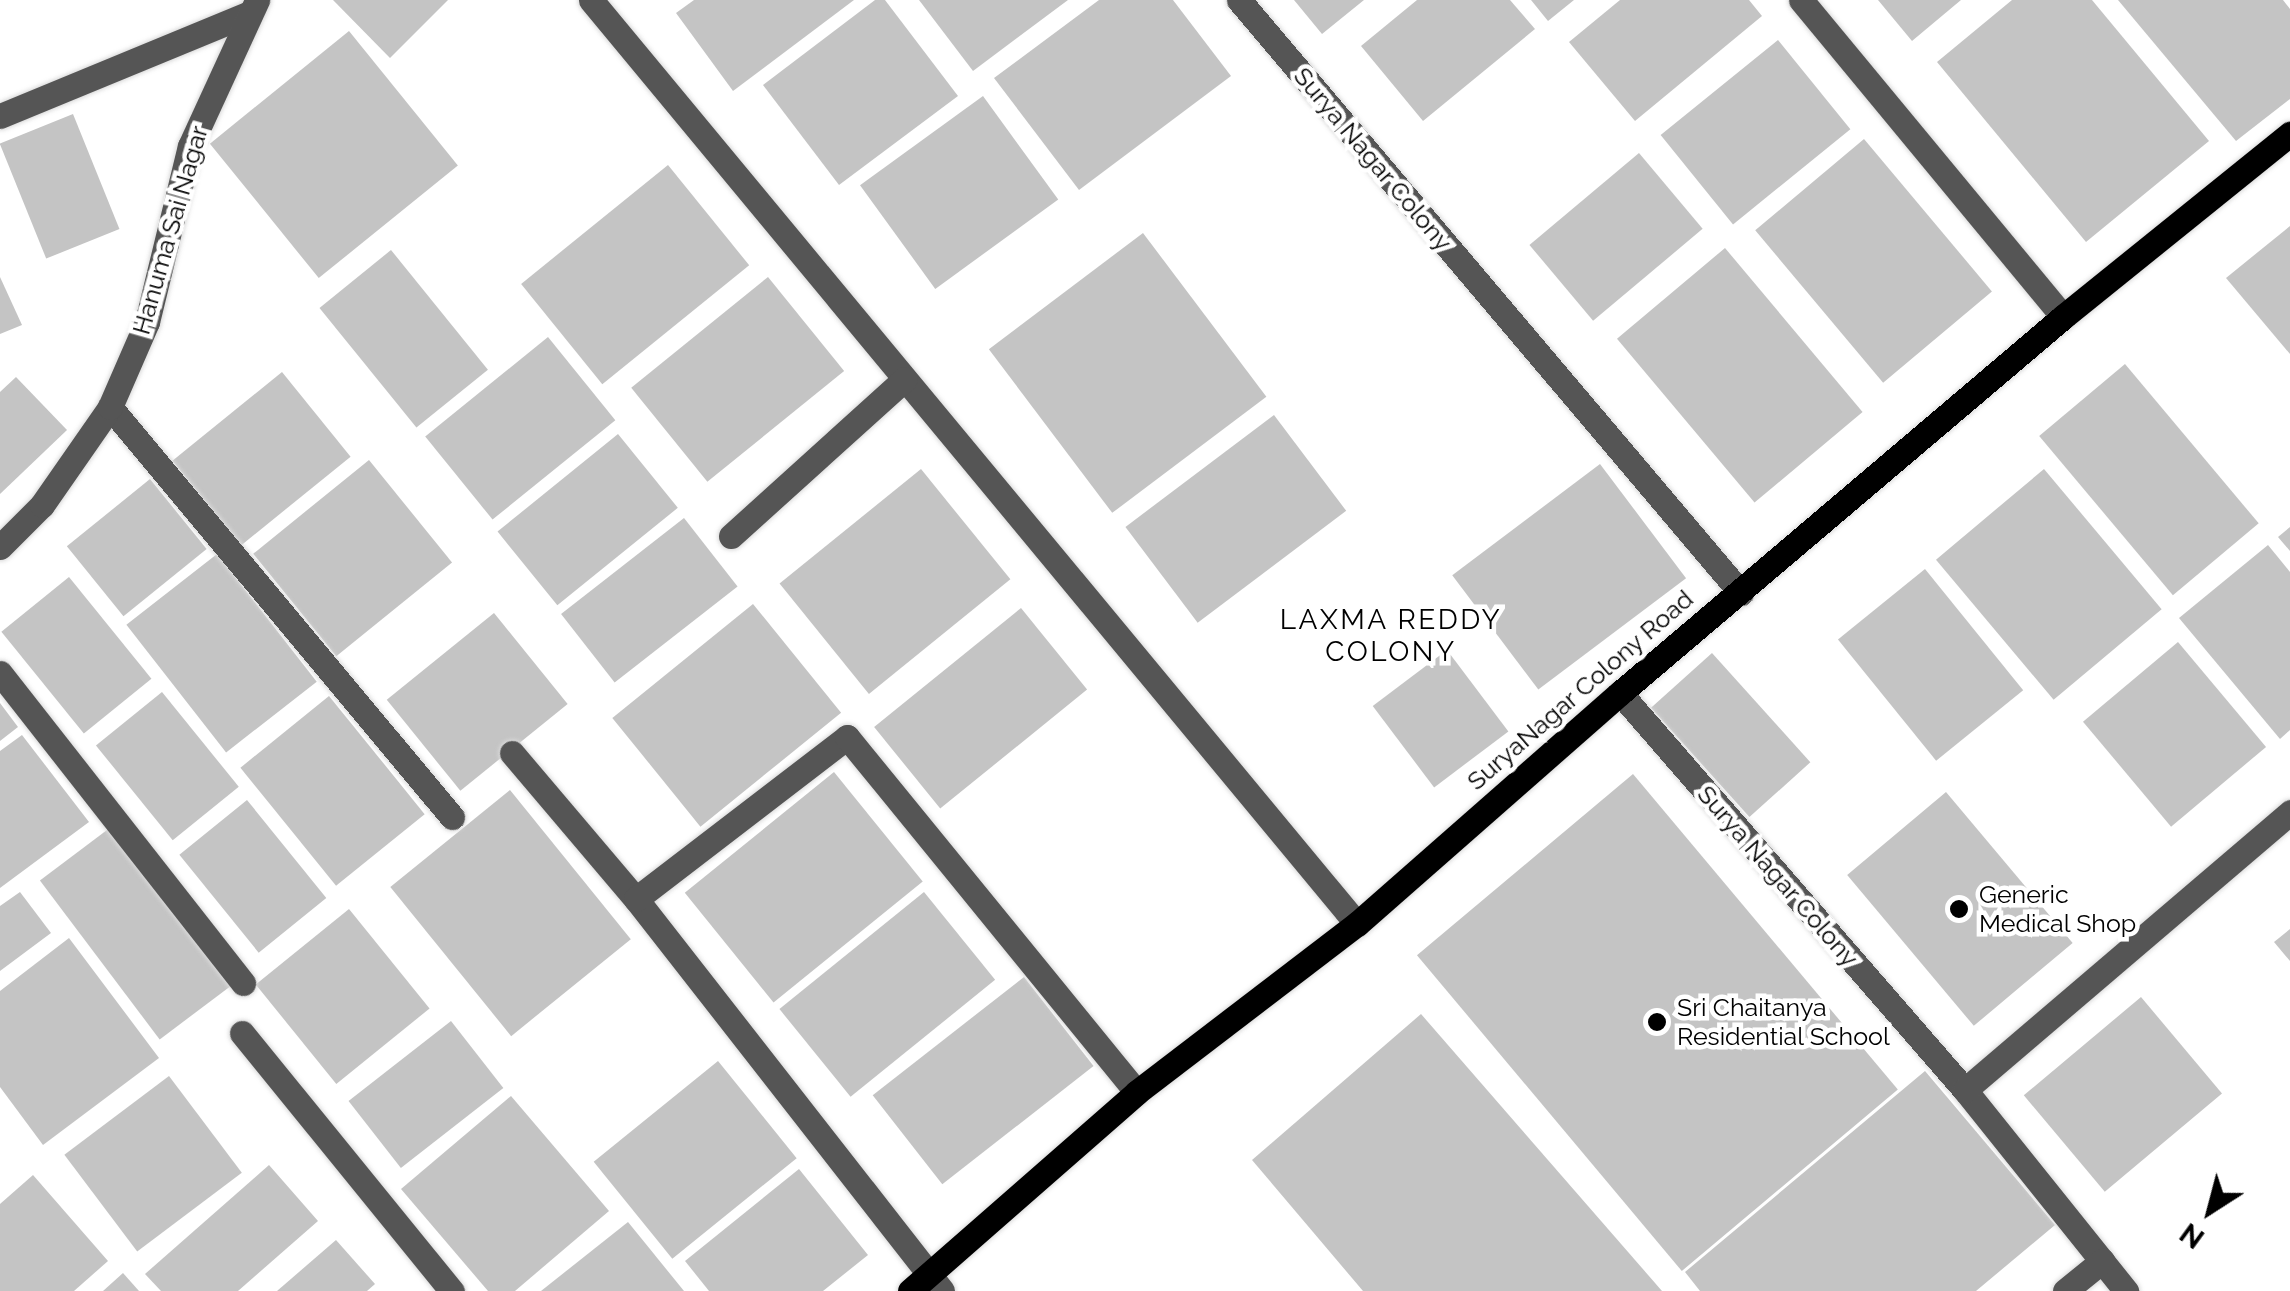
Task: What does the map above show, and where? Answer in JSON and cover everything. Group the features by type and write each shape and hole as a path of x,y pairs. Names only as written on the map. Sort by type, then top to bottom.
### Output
{"main road":[{"name":"SuryaNagar Colony Road","path":"927,1285 1137,1092 1357,924 1620,693 2063,317 2290,134"}],"street":[{"path":"591,0 1357,924"},
{"name":"Surya Nagar Colony","path":"1239,0 1740,593"},
{"path":"1801,0 2063,317"},
{"path":"0,116 253,7"},
{"name":"Hanuma Sai Nagar","path":"0,547 42,505 110,407 147,322 190,146 253,7"},
{"path":"731,536 906,380"},
{"path":"110,407 452,817"},
{"path":"0,673 243,982"},
{"name":"Surya Nagar Colony","path":"1620,693 1965,1090 2126,1291"},
{"path":"636,899 847,737 1137,1092"},
{"path":"512,753 636,899 927,1285"},
{"path":"1965,1090 2290,812"},
{"path":"242,1033 452,1291"},
{"path":"2064,1291 2102,1261"}],"building":[{"path":"333,0 448,0 390,58"},
{"path":"694,0 854,0 733,91 676,13"},
{"path":"875,0 885,0 958,96 839,185 763,85"},
{"path":"919,0 1068,0 973,71"},
{"path":"1099,0 1173,0 1231,76 1079,190 994,78"},
{"path":"1294,0 1364,0 1322,34"},
{"path":"1417,0 1510,0 1535,29 1423,121 1361,46"},
{"path":"1531,0 1574,0 1548,21"},
{"path":"1620,0 1749,0 1762,16 1635,121 1569,42"},
{"path":"1878,0 1961,0 1912,41"},
{"path":"2012,0 2092,0 2209,141 2086,242 1937,62"},
{"path":"2118,0 2283,0 2290,9 2290,99 2236,141"},
{"path":"349,31 458,165 319,278 210,144"},
{"path":"1778,40 1850,129 1733,224 1661,135"},
{"path":"983,96 1058,200 935,289 860,185"},
{"path":"73,114 119,229 46,259 0,143"},
{"path":"1864,139 1992,291 1883,383 1755,230"},
{"path":"1639,153 1703,229 1593,321 1529,245"},
{"path":"668,165 749,265 602,384 521,284"},
{"path":"2290,226 2290,354 2226,278"},
{"path":"1143,233 1266,397 1112,513 989,349"},
{"path":"1725,248 1863,412 1755,503 1617,339"},
{"path":"391,250 488,370 416,428 320,308"},
{"path":"0,277 22,325 0,334"},
{"path":"768,277 844,371 707,482 631,388"},
{"path":"548,337 615,420 493,520 425,436"},
{"path":"2125,364 2259,523 2173,595 2039,436"},
{"path":"282,372 351,457 241,545 172,461"},
{"path":"16,377 67,430 0,494 0,392"},
{"path":"1274,415 1346,511 1198,623 1125,527"},
{"path":"618,434 678,508 557,605 498,532"},
{"path":"369,460 452,563 336,656 253,554"},
{"path":"1600,464 1686,578 1538,690 1452,575"},
{"path":"921,469 1010,579 869,694 780,584"},
{"path":"2044,469 2162,609 2054,700 1936,560"},
{"path":"150,479 207,549 123,616 67,546"},
{"path":"684,518 738,587 615,683 561,614"},
{"path":"2290,527 2290,551 2278,537"},
{"path":"2268,545 2290,572 2290,730 2280,739 2179,618"},
{"path":"217,554 317,682 226,752 126,625"},
{"path":"1925,569 2023,690 1936,761 1838,639"},
{"path":"69,577 151,679 84,734 1,632"},
{"path":"753,604 841,713 700,827 612,718"},
{"path":"1021,608 1087,690 940,809 874,727"},
{"path":"494,613 568,704 460,791 387,700"},
{"path":"2178,642 2266,747 2171,827 2083,722"},
{"path":"1447,650 1508,731 1434,787 1373,706"},
{"path":"1712,653 1810,762 1749,817 1651,708"},
{"path":"162,692 239,787 173,840 96,745"},
{"path":"329,696 425,814 336,886 240,768"},
{"path":"0,703 18,727 0,741"},
{"path":"22,735 89,822 0,888 0,751"},
{"path":"834,772 923,882 774,1002 685,893"},
{"name":"Sri Chaitanya Residential School","path":"1633,774 1898,1090 1682,1271 1417,955"},
{"path":"510,790 631,939 511,1036 390,887"},
{"name":"Generic Medical Shop","path":"1946,792 2073,943 1974,1026 1847,875"},
{"path":"247,800 326,898 259,953 179,855"},
{"path":"111,827 231,986 160,1039 40,881"},
{"path":"20,892 51,933 0,971 0,906"},
{"path":"924,892 995,980 851,1097 779,1009"},
{"path":"349,909 430,1008 336,1084 256,985"},
{"path":"2290,929 2290,961 2274,942"},
{"path":"69,938 159,1058 43,1145 0,1087 0,991"},
{"path":"1024,977 1094,1066 942,1184 873,1095"},
{"path":"2141,997 2222,1094 2105,1192 2024,1095"},
{"path":"1421,1014 1662,1291 1363,1291 1252,1160"},
{"path":"451,1021 503,1088 401,1168 349,1101"},
{"path":"718,1061 797,1158 672,1259 594,1162"},
{"name":"Sri Chaitanya Residential School","path":"1925,1071 2055,1225 1976,1291 1700,1291 1685,1272"},
{"path":"169,1076 242,1173 137,1251 64,1155"},
{"path":"511,1096 609,1211 515,1291 488,1291 401,1189"},
{"path":"269,1165 318,1221 238,1291 161,1291 145,1274"},
{"path":"799,1169 868,1255 823,1291 709,1291 685,1261"},
{"path":"33,1175 108,1261 74,1291 0,1291 0,1204"},
{"path":"628,1222 684,1291 541,1291"},
{"path":"336,1240 375,1284 367,1291 277,1291"},
{"path":"123,1273 139,1291 103,1291"}],"place":[{"name":"Generic Medical Shop","path":"1959,909"},
{"name":"Sri Chaitanya Residential School","path":"1657,1022"}],"district":[{"name":"LAXMA REDDY COLONY","path":"1391,636"}]}
